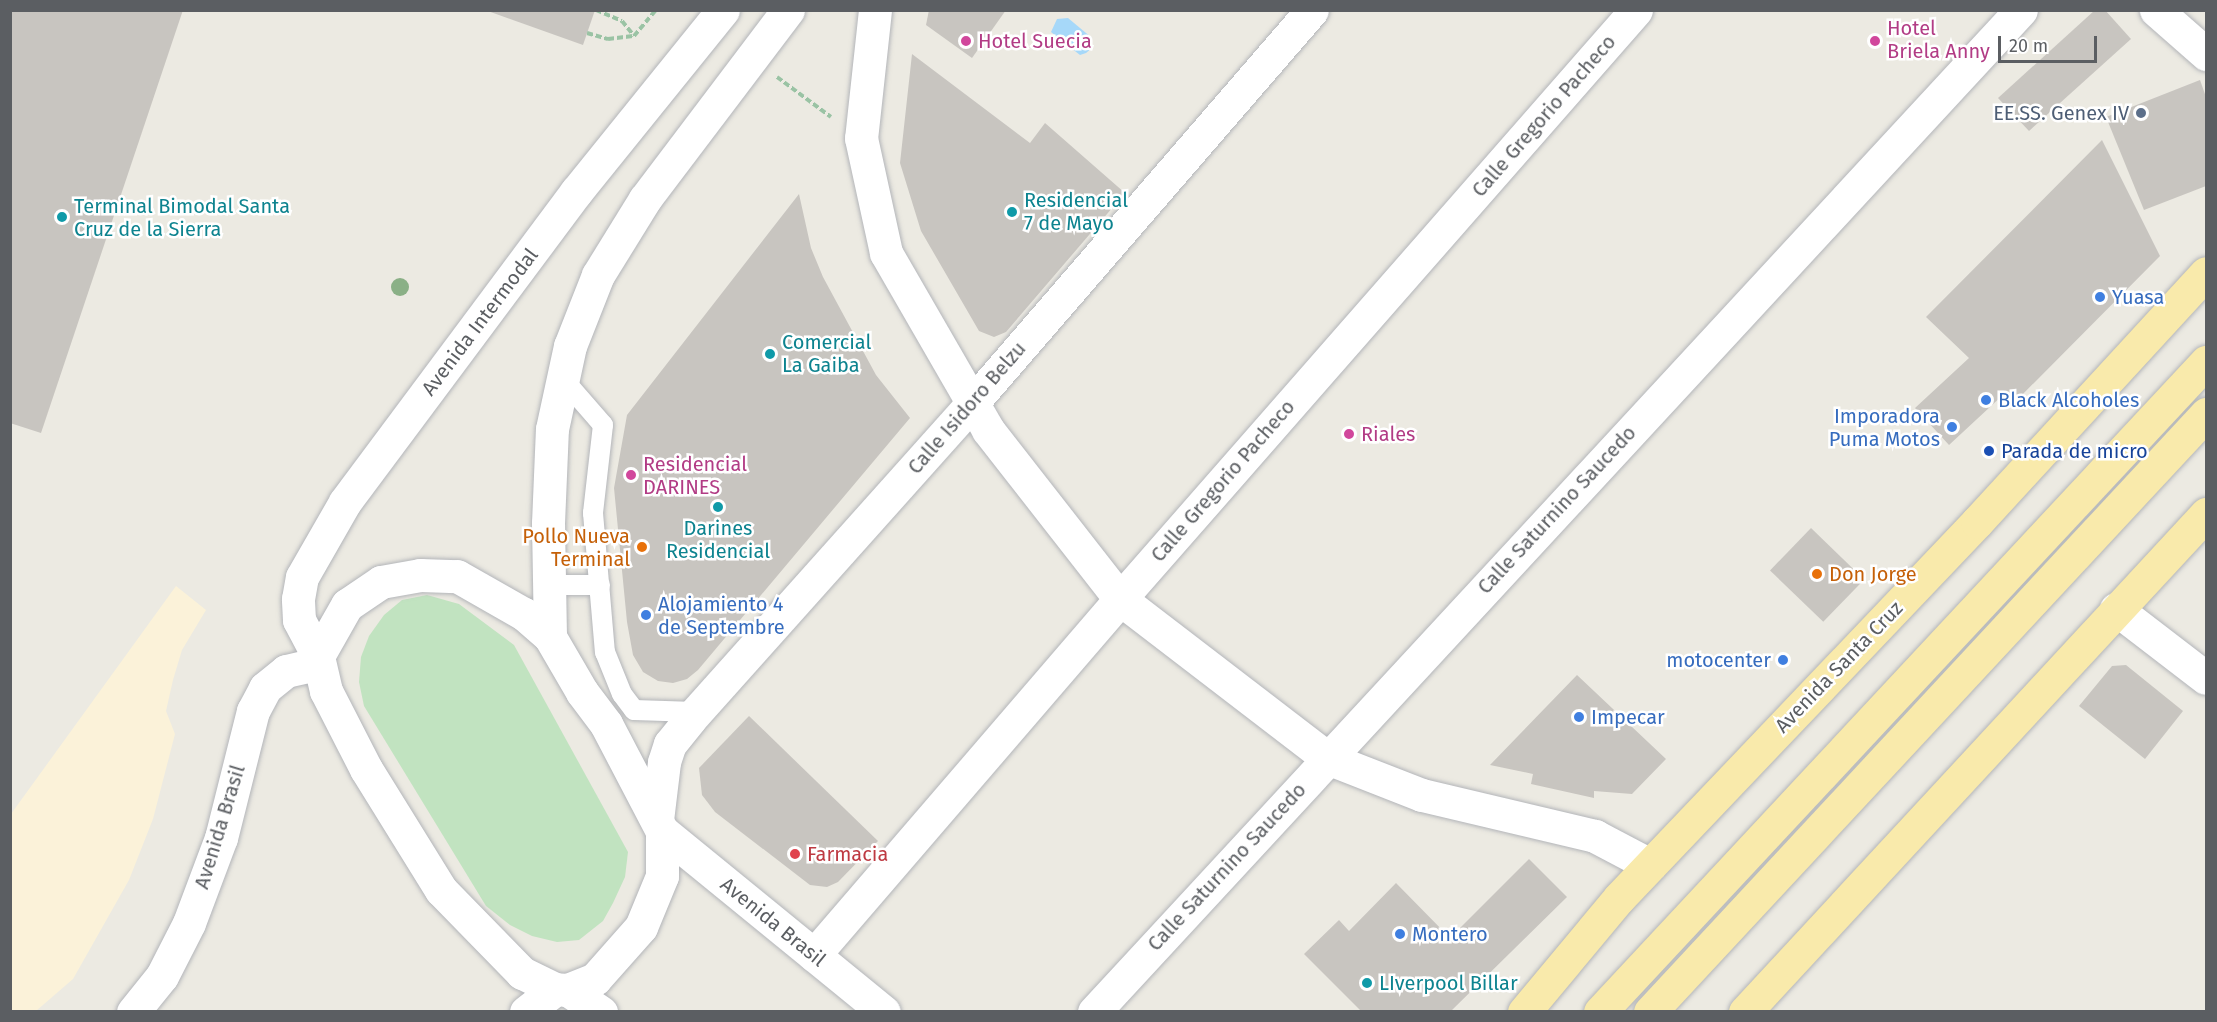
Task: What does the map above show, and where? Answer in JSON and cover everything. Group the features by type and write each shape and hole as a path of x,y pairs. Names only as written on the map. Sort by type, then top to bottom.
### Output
{"main road":[{"name":"Avenida Santa Cruz","path":"1524,1011 1650,865 1977,522 2206,273"},
{"path":"1600,1011 2206,362"},
{"path":"1650,1011 2206,414"},
{"path":"1745,1011 2206,514"}],"street":[{"name":"Avenida Intermodal","path":"561,989 522,973 497,951 441,890 366,769 326,692 318,660 299,620 300,588 302,577 345,502 576,192 723,10"},
{"path":"550,637 552,429 570,346 598,275 645,199 788,10"},
{"path":"875,10 861,138 886,253 988,430 1120,599 1327,758 1422,795 1594,836 1650,865"},
{"name":"Calle Isidoro Belzu","path":"561,989 595,979 641,927 662,876 659,826 664,762 670,744 973,402 1312,10"},
{"name":"Calle Gregorio Pacheco","path":"814,955 1120,599 1636,10"},
{"name":"Calle Saturnino Saucedo","path":"1094,1011 2021,10"},
{"path":"2156,10 2206,54"},
{"path":"318,660 347,605 381,582 420,575 457,576 524,614 550,637 606,723 659,826"},
{"path":"2116,609 2206,678"},
{"name":"Avenida Brasil","path":"133,1011 162,976 189,923 220,838 253,711 265,688 286,671 318,660"},
{"name":"Avenida Brasil","path":"659,826 884,1011"},
{"path":"526,1011 561,989 601,1011"}],"lane":[{"path":"563,379 603,425 593,513 606,652 622,694 634,710 696,712"},
{"path":"549,585 600,585"}],"path":[{"path":"596,10 622,21 634,36"},
{"path":"587,33 608,39 634,36 656,10"},
{"path":"751,58 861,138"}],"shaded area":[{"path":"176,586 206,610 182,650 173,680 166,711 175,734 153,819 129,880 73,979 36,1011 11,1011 11,814"}],"green space":[{"path":"427,595 459,604 514,645 628,852 625,877 603,921 579,940 557,942 532,936 510,925 486,906 364,706 359,682 361,657 369,636 384,615 402,600"}],"water":[{"path":"1068,18 1092,38 1092,48 1086,53 1080,55 1051,32 1057,19"}],"building":[{"name":"Terminal Bimodal Santa Cruz de la Sierra","path":"10,10 183,10 41,433 10,423"},
{"path":"485,10 595,10 583,45"},
{"name":"Hotel Suecia","path":"929,10 1006,10 972,58 926,25"},
{"path":"2095,10 2105,10 2131,39 2029,131 1998,98"},
{"name":"Residencial 7 de Mayo","path":"912,54 1030,143 1045,123 1125,193 1006,332 994,337 979,331 921,231 900,163"},
{"path":"2200,80 2206,97 2206,186 2144,210 2106,117"},
{"path":"2102,140 2160,256 2014,403 2004,394 1949,445 1915,408 1969,358 1926,317"},
{"path":"799,194 811,248 823,277 876,375 910,418 698,670 687,679 673,683 658,681 643,672 633,655 627,622 614,488 627,415"},
{"name":"Don Jorge","path":"1811,528 1864,579 1823,622 1770,570"},
{"path":"2126,665 2183,711 2145,759 2079,706 2112,666"},
{"name":"Impecar","path":"1577,675 1666,759 1632,794 1594,791 1594,798 1531,784 1533,774 1490,765"},
{"path":"749,716 878,841 838,882 827,887 810,885 715,812 702,795 699,768"},
{"name":"Montero","path":"1529,859 1567,897 1451,1011 1361,1011 1304,954 1339,920 1349,931 1396,883 1450,938"}],"place":[{"name":"Hotel Suecia","path":"966,41"},
{"name":"Hotel Briela Anny","path":"1875,41"},
{"name":"EE.SS. Genex IV","path":"2141,113"},
{"name":"Residencial 7 de Mayo","path":"1012,212"},
{"name":"Terminal Bimodal Santa Cruz de la Sierra","path":"62,217"},
{"name":"Yuasa","path":"2100,297"},
{"name":"Comercial La Gaiba","path":"770,354"},
{"name":"Black Alcoholes","path":"1986,400"},
{"name":"Imporadora Puma Motos","path":"1952,427"},
{"name":"Riales","path":"1349,434"},
{"name":"Parada de micro","path":"1989,451"},
{"name":"Residencial DARINES","path":"631,475"},
{"name":"Darines Residencial","path":"718,507"},
{"name":"Pollo Nueva Terminal","path":"642,547"},
{"name":"Don Jorge","path":"1817,574"},
{"name":"Alojamiento 4 de Septembre","path":"646,615"},
{"name":"motocenter","path":"1783,660"},
{"name":"Impecar","path":"1579,717"},
{"name":"Farmacia","path":"795,854"},
{"name":"Montero","path":"1400,934"},
{"name":"LIverpool Billar","path":"1367,983"}]}
